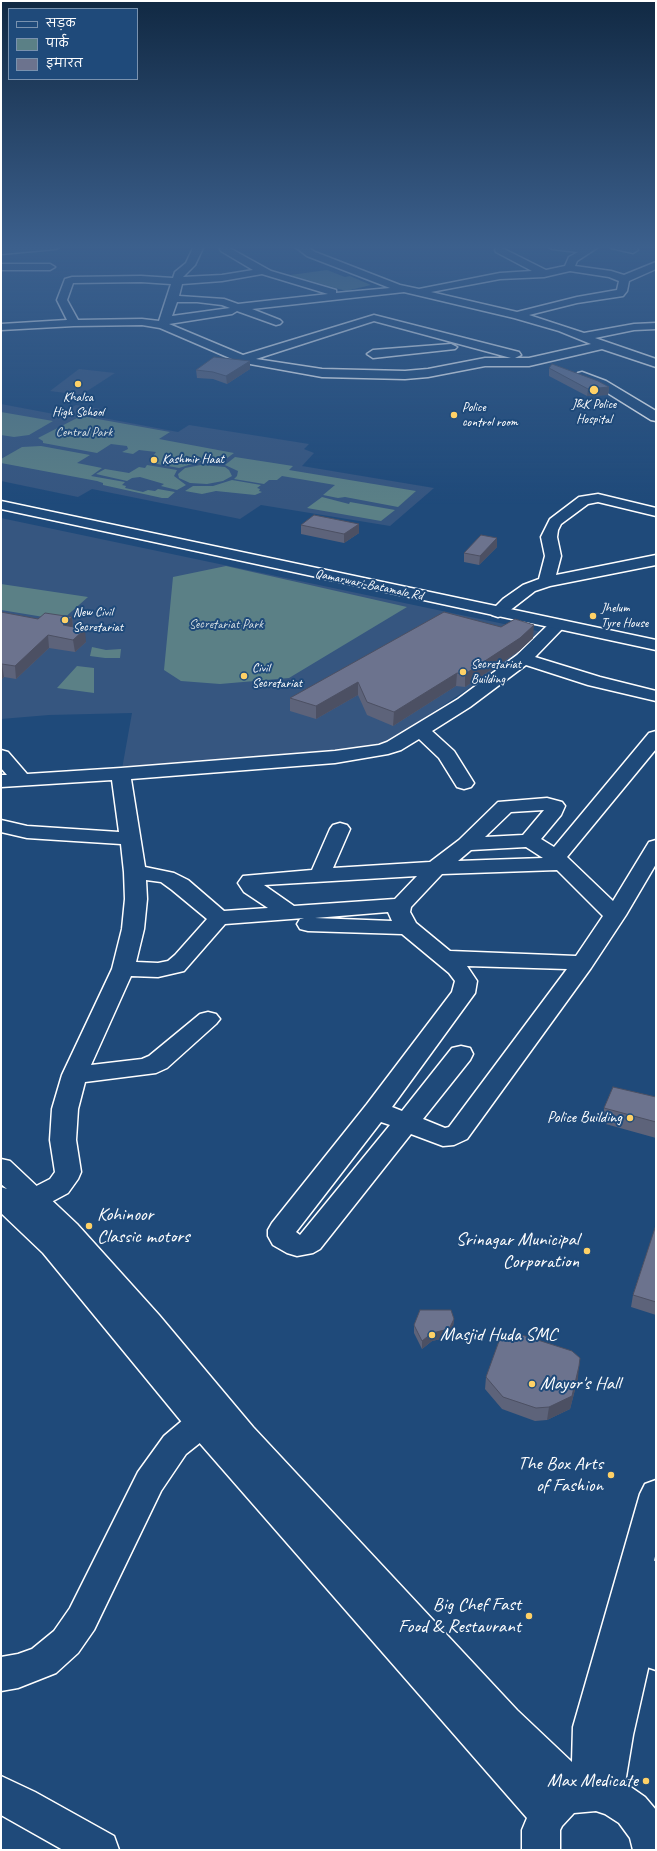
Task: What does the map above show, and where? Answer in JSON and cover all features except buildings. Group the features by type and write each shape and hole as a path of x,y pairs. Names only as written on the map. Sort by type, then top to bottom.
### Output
{"street":[{"path":"186,332 243,359 302,370 352,375 415,375 485,362 522,363 537,361 603,345"},
{"path":"243,359 331,332"},
{"path":"365,332 374,344"},
{"path":"436,332 557,368"},
{"path":"568,332 656,363"},
{"path":"582,337 606,332"},
{"path":"374,344 451,347"},
{"path":"352,375 374,344"},
{"path":"571,372 602,384 656,417"},
{"path":"1,494 85,510 87,520"},
{"path":"546,582 553,556 549,537 551,530 555,522 584,500 598,498 656,512"},
{"path":"1,500 65,516"},
{"path":"1,505 87,520"},
{"path":"1,512 55,522 87,520"},
{"name":"Qamarwari-Batamalo Rd","path":"87,520 503,607 656,632"},
{"path":"503,607 529,588 546,582 656,560"},
{"name":"Qamarwari-Batamalo Rd","path":"503,607 558,625 656,645"},
{"path":"1,780 121,774 366,754 394,746 464,703 523,658 558,625"},
{"path":"523,658 594,681 656,696"},
{"path":"420,730 447,755 464,783"},
{"path":"290,913 252,887 249,882 250,880 559,861 648,759 656,737"},
{"path":"1,756 22,780"},
{"path":"17,1202 59,1186 65,1179 68,1172 63,1140 65,1109 74,1075 122,969 132,929 136,899 135,872 121,774"},
{"path":"461,1054 310,1242 303,1246 298,1246 283,1238 282,1230 376,1110 463,993 466,981 457,968 408,928 399,912 401,905 436,868 466,844 505,806 546,804 555,806 554,811 529,841"},
{"path":"1,826 26,832 131,839"},
{"path":"320,875 340,829"},
{"path":"466,844 529,841 542,847 559,861 615,915"},
{"path":"376,1110 443,1137 450,1137 458,1133 583,963 615,915 656,846"},
{"path":"135,872 167,877 180,885 219,918 401,905"},
{"path":"253,916 269,921 280,922 408,928"},
{"path":"122,969 158,970 176,966 183,960 219,918"},
{"path":"446,958 583,963"},
{"path":"74,1075 147,1067 158,1062 208,1019"},
{"path":"1,1168 17,1202 53,1246 211,1416 580,1798 615,1798 632,1810 645,1826 652,1845 652,1850"},
{"path":"1,1674 18,1671 44,1661 66,1642 82,1619 148,1482 175,1446 211,1416"},
{"path":"580,1798 591,1727 656,1494"},
{"path":"541,1850 541,1830 580,1798 615,1736 646,1648 656,1575"},
{"path":"1,1795 22,1805 100,1850"}],"shaded area":[{"name":"Khalsa High School","path":"79,369 115,373 81,395 50,391"},
{"name":"Kashmir Haat","path":"1,404 59,415 76,405 107,410 98,417 178,432 189,425 309,444 304,449 314,453 302,466 434,488 390,526 261,505 240,519 92,489 78,497 1,481"},
{"name":"Civil Secretariat","path":"1,518 542,632 543,639 385,744 356,749 122,769 132,713 49,715 1,719"}],"green space":[{"name":"Central Park","path":"1,412 53,421 29,435 14,437 1,435"},
{"name":"Central Park","path":"81,416 170,432 159,439 234,453 219,464 198,462 179,468 152,463 156,460 151,459 156,452 139,450 133,454 122,452 128,449 127,446 111,444 97,453 43,443 43,441 38,438"},
{"name":"Central Park","path":"41,446 90,455 77,463 102,468 91,476 125,482 122,485 126,486 125,488 143,492 148,490 155,491 158,489 175,492 168,498 162,498 103,485 103,483 97,481 1,463 1,459 22,447"},
{"path":"235,457 293,466 289,470 416,491 398,507 345,497 338,498 323,495 335,485 282,476 277,480 269,480 264,484 234,479 237,476 238,471 225,465"},
{"name":"Central Park","path":"147,465 177,470 174,476 186,485 177,490 161,486 164,484 140,477 132,478 127,481 96,474 105,469 129,473 139,467 145,468"},
{"path":"201,465 225,467 229,470 232,476 223,481 207,484 190,483 179,478 178,474 185,468"},
{"path":"232,480 261,485 257,488 262,492 255,495 216,491 202,494 185,491 193,486 213,486"},
{"path":"322,497 349,504 350,502 395,510 381,521 307,508"},
{"name":"Secretariat Park","path":"226,566 407,607 289,678 220,684 181,681 164,670 173,577"},
{"path":"1,584 88,597 62,620 1,610"},
{"path":"92,647 106,650 121,649 120,658 90,656"},
{"path":"77,666 94,668 94,693 57,688"}],"place":[{"name":"Khalsa High School","path":"78,384"},
{"name":"J&K Police Hospital","path":"594,390"},
{"name":"Police control room","path":"454,415"},
{"name":"Kashmir Haat","path":"154,460"},
{"name":"Jhelum Tyre House","path":"593,616"},
{"name":"New Civil Secretariat","path":"65,620"},
{"name":"Secretariat Building","path":"463,672"},
{"name":"Civil Secretariat","path":"244,676"},
{"name":"Police Building","path":"630,1118"},
{"name":"Kohinoor Classic motors","path":"89,1226"},
{"name":"Srinagar Municipal Corporation","path":"587,1251"},
{"name":"Masjid Huda SMC","path":"432,1335"},
{"name":"Mayor's Hall","path":"532,1384"},
{"name":"The Box Arts of Fashion","path":"611,1475"},
{"name":"Big Chef Fast Food & Restaurant","path":"529,1616"},
{"name":"Max Medicate","path":"646,1781"}]}
